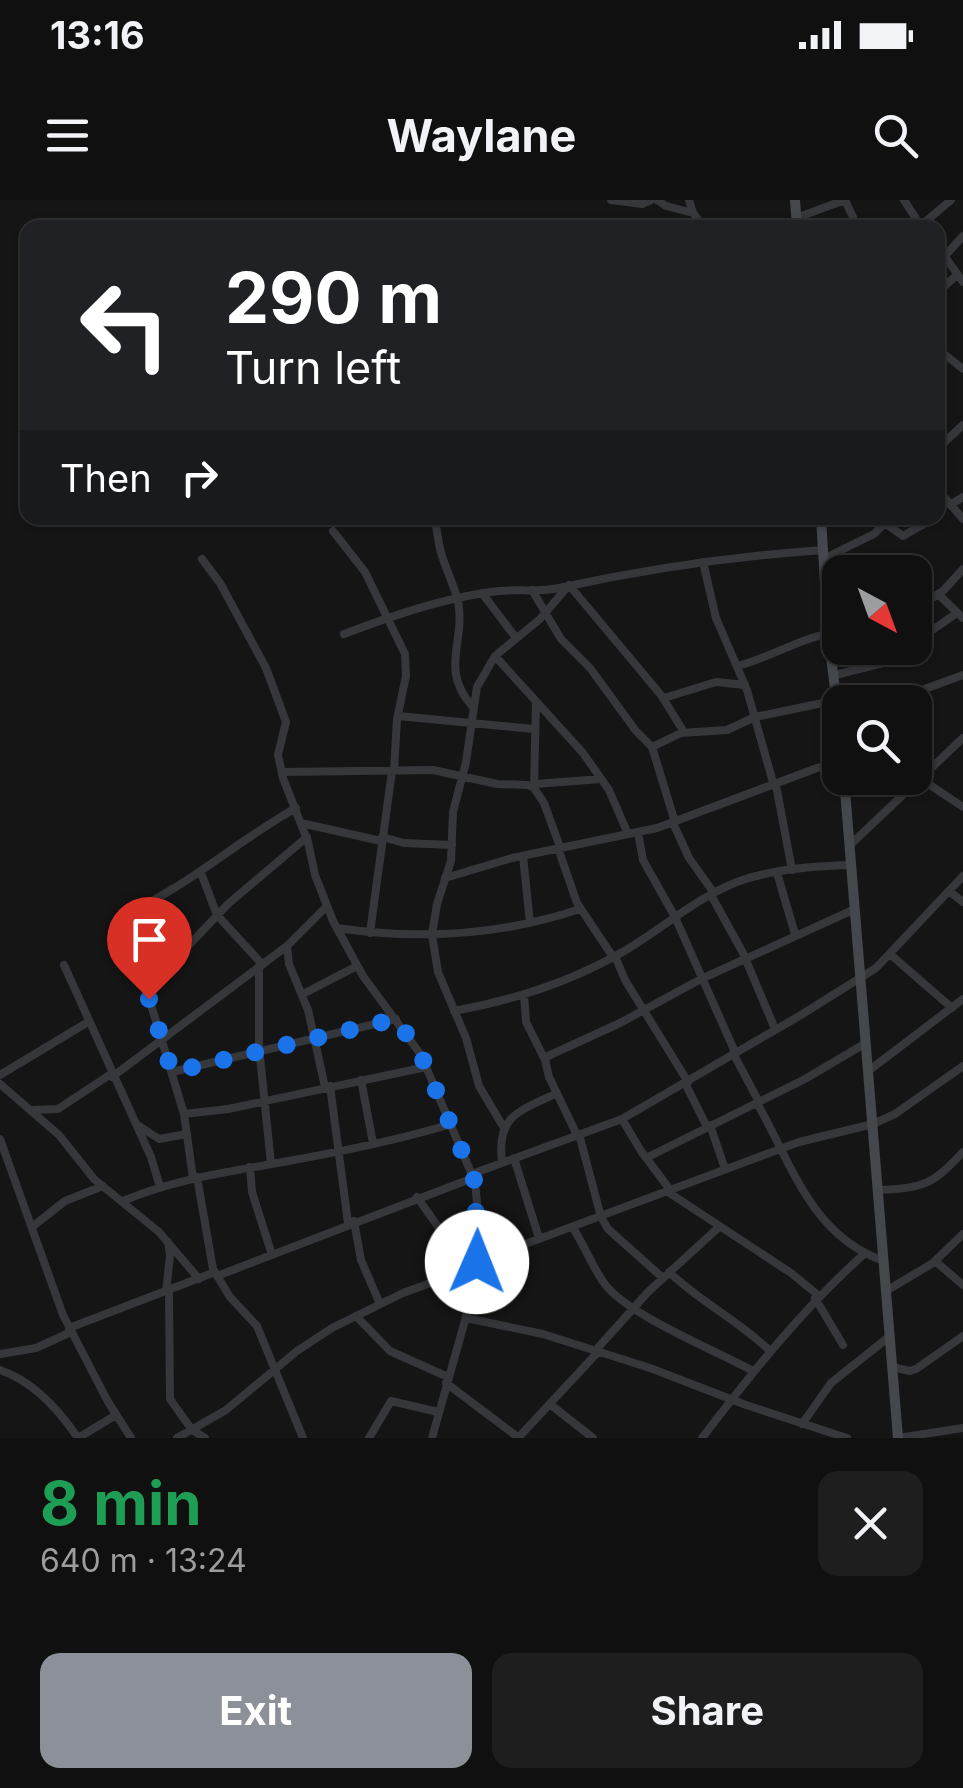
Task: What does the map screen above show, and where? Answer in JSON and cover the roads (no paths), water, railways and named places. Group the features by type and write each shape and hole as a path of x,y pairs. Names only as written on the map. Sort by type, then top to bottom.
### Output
{"street":[{"path":"611,200 642,204 654,200 693,213"},
{"path":"688,200 699,220"},
{"path":"803,220 845,200"},
{"path":"928,220 951,200"},
{"path":"945,256 963,236"},
{"path":"945,510 963,497"},
{"path":"945,499 963,520"},
{"path":"436,525 461,624 454,671 462,694 472,706"},
{"path":"822,525 824,554"},
{"path":"344,634 482,593 569,585 755,554 824,554 874,534 883,525"},
{"path":"893,525 903,536 921,525"},
{"path":"333,531 364,572 406,654 370,932"},
{"path":"202,559 220,583 266,668 286,722 278,754 282,772 327,906 357,966 426,1067 473,1176 478,1213 466,1318 432,1438"},
{"path":"703,562 716,618 745,685 775,786 792,870"},
{"path":"932,598 963,569"},
{"path":"502,1162 504,1128 478,1086 470,1052 438,972 432,935 452,845 453,812 463,775 472,706 483,673 495,656 546,613 569,585"},
{"path":"569,585 664,698 684,732"},
{"path":"532,590 567,647 590,668 652,747 674,823 689,858 746,960 775,1029"},
{"path":"482,593 516,638"},
{"path":"932,632 960,615 938,594"},
{"path":"737,666 822,637"},
{"path":"495,656 583,753 609,790 675,917 734,1053 804,1197 818,1216 864,1254 884,1262"},
{"path":"835,665 836,685"},
{"path":"835,675 876,665"},
{"path":"932,686 963,675"},
{"path":"664,698 716,682 745,685"},
{"path":"536,702 534,786 559,848 566,877 580,909 614,956 686,1083 709,1126 725,1169"},
{"path":"652,747 684,732 727,730 755,717 822,706"},
{"path":"398,716 534,729"},
{"path":"932,768 963,738"},
{"path":"445,878 523,856 674,823 822,767"},
{"path":"282,772 434,770 497,784 534,786 601,779"},
{"path":"932,786 962,805"},
{"path":"845,795 898,1438 963,1428"},
{"path":"848,846 904,795"},
{"path":"119,917 164,896 296,808"},
{"path":"302,823 404,843 452,845"},
{"path":"144,985 306,837"},
{"path":"523,856 530,923"},
{"path":"454,1010 561,983 614,956 738,881 792,870 850,865"},
{"path":"201,873 217,915 260,965 260,1050 270,1164"},
{"path":"777,873 795,934"},
{"path":"0,1354 36,1348 70,1330 199,1279 272,1255 502,1162 622,1119 860,978 891,954 963,876"},
{"path":"949,891 963,902"},
{"path":"32,1110 58,1109 164,1041 286,946 327,906"},
{"path":"337,928 432,935 530,923 580,909"},
{"path":"545,1060 701,979 855,909"},
{"path":"130,932 184,1114 215,1274 257,1326 303,1438"},
{"path":"286,946 327,1086 351,1222 380,1304"},
{"path":"891,954 955,1009"},
{"path":"64,964 160,1187"},
{"path":"303,994 357,966"},
{"path":"524,994 526,1022 578,1135 600,1217 625,1246 735,1319 770,1351"},
{"path":"867,1072 955,1009 963,999"},
{"path":"172,1072 396,1019"},
{"path":"0,1075 88,1022"},
{"path":"646,1158 866,1043"},
{"path":"177,1438 226,1410 320,1336 380,1304 539,1238 725,1169 872,1124 904,1108 963,1066"},
{"path":"184,1114 200,1114 426,1067"},
{"path":"361,1080 374,1144"},
{"path":"0,1084 59,1134 84,1168 168,1242 199,1279"},
{"path":"504,1128 517,1113 557,1092"},
{"path":"622,1119 670,1192 791,1273 816,1297 843,1345"},
{"path":"136,1124 159,1139 187,1134"},
{"path":"123,1201 195,1177 374,1144 451,1124"},
{"path":"0,1139 70,1330 130,1438"},
{"path":"878,1190 929,1183 962,1155"},
{"path":"514,1158 539,1238"},
{"path":"250,1168 252,1192 272,1255"},
{"path":"32,1228 65,1202 103,1186"},
{"path":"417,1197 474,1266"},
{"path":"356,1316 390,1350 447,1380 519,1438 634,1308 720,1227"},
{"path":"573,1228 604,1283 634,1308 753,1372"},
{"path":"886,1291 935,1261 963,1234"},
{"path":"168,1242 170,1399 192,1430 205,1438"},
{"path":"702,1438 816,1297 864,1254"},
{"path":"935,1261 963,1285"},
{"path":"466,1318 543,1334 847,1438"},
{"path":"800,1438 800,1424 831,1383 890,1336"},
{"path":"892,1367 916,1369 963,1336"},
{"path":"0,1370 41,1395 78,1438 116,1416"},
{"path":"369,1438 392,1401 438,1412"},
{"path":"551,1405 593,1438"}]}
